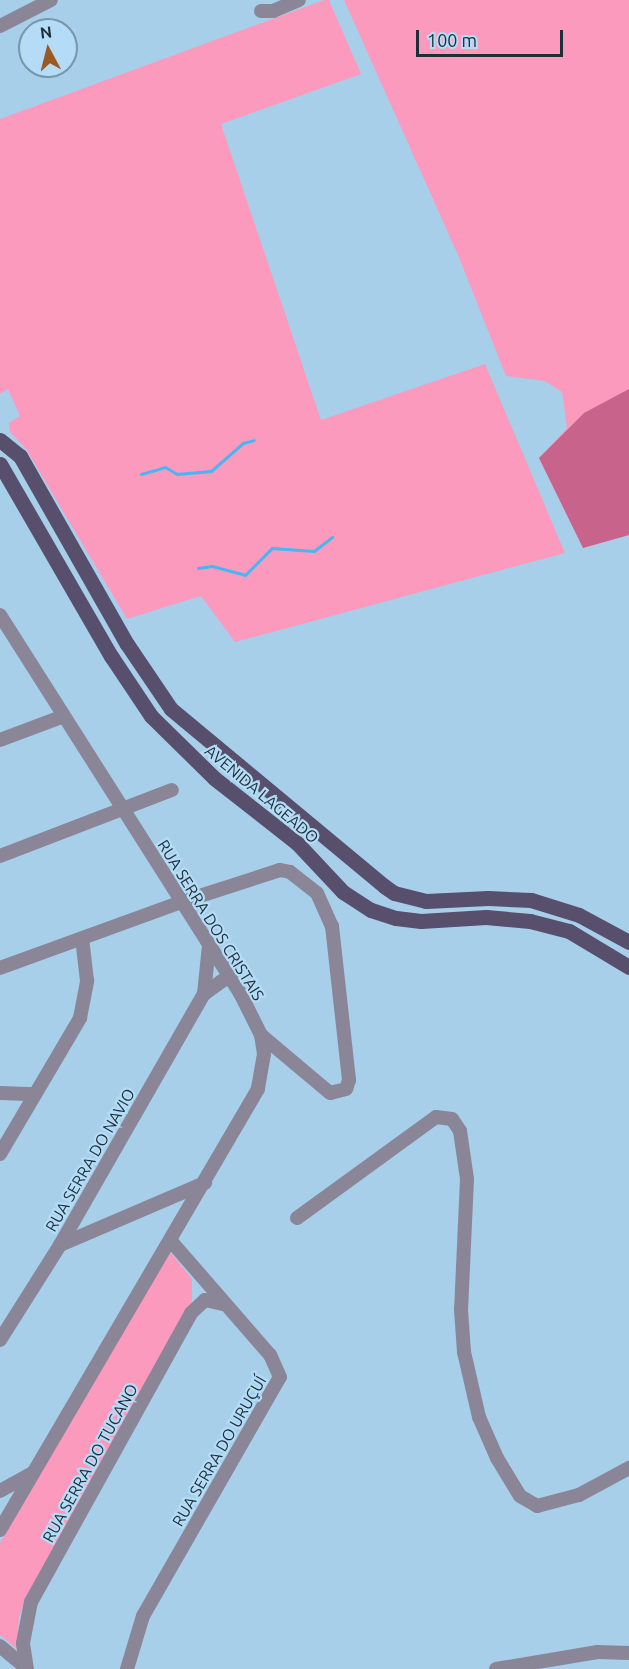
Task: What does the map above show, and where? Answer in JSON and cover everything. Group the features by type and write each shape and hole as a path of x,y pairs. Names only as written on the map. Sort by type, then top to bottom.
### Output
{"main road":[{"path":"0,463 6,444"},
{"name":"AVENIDA LAGEADO","path":"6,444 139,663 171,709 198,735 278,796 384,886 394,893 426,901 488,898 531,900 579,915 629,942"},
{"name":"AVENIDA LAGEADO","path":"0,463 111,656 151,716 214,778 297,843 343,892 371,910 396,918 421,921 486,916 530,921 569,931 629,967"}],"street":[{"path":"0,26 51,0"},
{"path":"261,11 273,11 299,0"},
{"name":"RUA SERRA DOS CRISTAIS","path":"0,615 229,976 261,1035 264,1054 258,1089 0,1530"},
{"path":"0,740 64,716"},
{"path":"0,856 172,790"},
{"path":"0,968 280,870 304,880 325,906 336,948 348,1080 346,1089 330,1093 261,1035"},
{"path":"0,1154 68,1043 85,999 82,938"},
{"name":"RUA SERRA DO NAVIO","path":"0,1340 60,1245 204,994 209,945"},
{"name":"RUA SERRA DO NAVIO","path":"204,994 229,976"},
{"path":"0,1093 35,1094"},
{"path":"297,1218 436,1117 452,1119 460,1131 467,1179 460,1310 464,1352 479,1417 497,1458 520,1496 537,1506 579,1495 629,1468"},
{"path":"60,1245 205,1182"},
{"name":"RUA SERRA DO URUÇUÍ","path":"127,1669 143,1616 280,1377 278,1365 270,1355 223,1304 219,1293 171,1241"},
{"name":"RUA SERRA DO TUCANO","path":"27,1669 22,1643 31,1602 191,1313 205,1300 223,1304"},
{"path":"0,1491 34,1472"},
{"path":"0,1646 27,1669"},
{"path":"496,1669 598,1652 629,1653"}],"shaded area":[{"path":"329,0 361,74 221,124 321,420 485,364 565,553 235,642 201,596 127,619 26,449 10,432 9,423 20,416 8,389 0,394 0,119"},
{"path":"344,0 629,0 629,535 583,548 539,458 567,428 562,392 545,381 506,376 458,255"},
{"path":"629,389 629,535 583,548 539,458 584,413"},
{"path":"170,1252 192,1279 192,1302 27,1596 19,1617 17,1649 0,1635 0,1543"}],"waterway":[{"path":"141,474 165,467 177,474 211,471 243,443 254,440"},
{"path":"198,568 212,566 245,575 272,548 314,551 332,537"}]}
